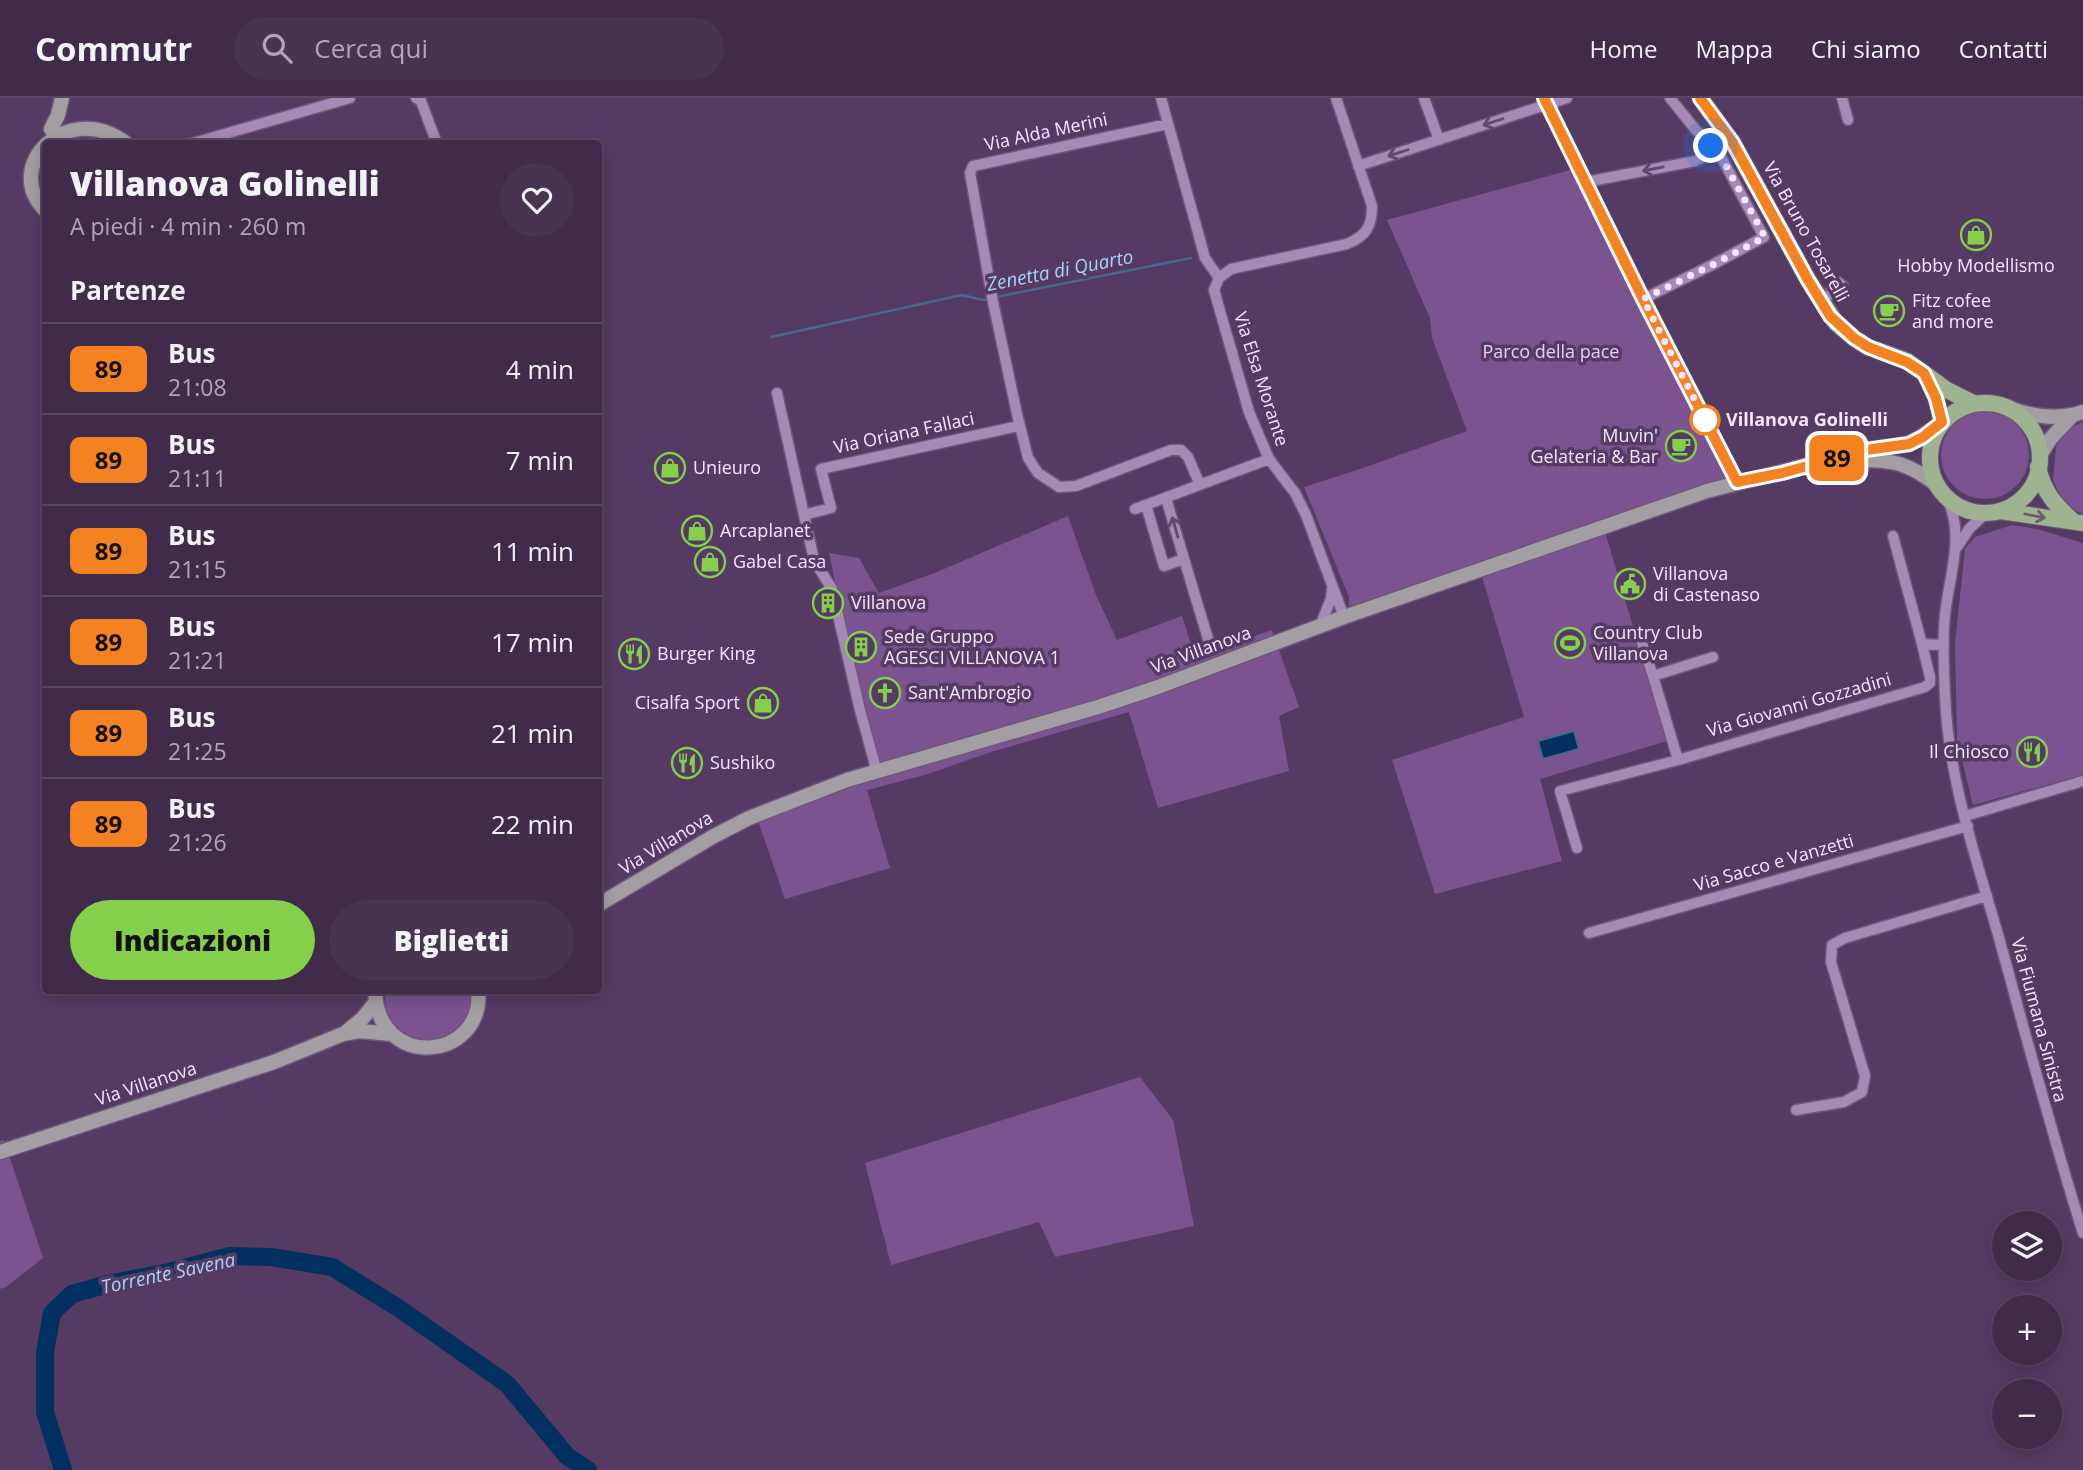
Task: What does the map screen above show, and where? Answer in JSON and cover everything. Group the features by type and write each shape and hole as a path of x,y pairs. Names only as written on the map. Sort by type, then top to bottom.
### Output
{"main road":[{"name":"Via Bruno Tosarelli","path":"1700,98 1733,143 1826,297 1836,323 1868,347 1907,362 1947,390 1975,404"},
{"path":"51,129 65,101"},
{"path":"42,206 32,192 29,175 34,149 51,129 64,121 84,119 102,122 124,140"},
{"path":"1924,373 1936,398 1941,424"},
{"path":"2078,414 2039,417 1990,403 1975,404 1952,414 1941,424 1930,449 1933,475 1942,491 1958,505 1972,511 2078,522"},
{"path":"2006,407 2026,422 2038,444 2040,477 2051,500 2078,522"},
{"path":"1992,512 2017,502 2025,495 2031,487 2051,438 2078,414"},
{"name":"Via Villanova","path":"602,903 749,818 847,780 1098,708 1344,617 1737,482 1866,450 1909,444 1941,424"},
{"name":"Via Villanova","path":"1830,460 1898,462 1922,474 1942,491"},
{"name":"Via Villanova","path":"0,1152 274,1062 343,1034 359,1031 391,1034 417,1047 432,1048 446,1044 459,1037 469,1026 476,1013 480,994"},
{"path":"375,997 378,1015 391,1034"},
{"name":"Via Villanova","path":"343,1034 362,1019 375,997"}],"street":[{"path":"204,140 350,98"},
{"path":"416,98 421,101 436,140"},
{"path":"1161,98 1205,258 1219,278 1231,269 1347,244 1357,240 1365,232 1372,221 1371,206 1336,98"},
{"path":"1424,98 1439,140"},
{"path":"1358,166 1546,102 1567,98"},
{"name":"Via Bruno Tosarelli","path":"1643,299 1765,237 1718,151 1696,130 1670,98"},
{"path":"1842,98 1848,120"},
{"path":"1546,102 1737,482"},
{"name":"Via Alda Merini","path":"1019,426 970,173 973,166 1168,124"},
{"path":"1586,182 1695,161 1733,143"},
{"name":"Via Elsa Morante","path":"1219,278 1214,290 1249,412 1269,459 1295,493 1306,515 1344,617"},
{"path":"777,393 814,560 832,589 877,772"},
{"path":"1019,426 1028,458 1038,473 1059,487 1076,486 1171,450 1181,450 1188,457 1199,485"},
{"name":"Via Oriana Fallaci","path":"804,515 831,508 821,469 1019,426"},
{"path":"1135,509 1269,459"},
{"name":"Via Fiumana Sinistra","path":"1942,491 1955,518 1956,548 1948,587 1944,645 1948,741 2053,1138 2083,1233"},
{"path":"1166,498 1208,639"},
{"path":"1146,505 1164,566 1184,559"},
{"name":"Via Fiumana Sinistra","path":"1956,548 1969,529 1992,512"},
{"path":"1893,536 1922,644 1944,645"},
{"path":"1320,626 1331,599 1332,589"},
{"path":"1641,640 1678,760"},
{"name":"Via Giovanni Gozzadini","path":"1577,848 1560,791 1678,760 1925,687 1930,683 1930,677 1922,644"},
{"path":"1653,676 1713,657"},
{"name":"Via Sacco e Vanzetti","path":"1589,933 1967,821 2083,781"},
{"path":"1796,1110 1844,1102 1862,1092 1865,1076 1831,962 1832,945 1845,938 1987,896"}],"green space":[{"name":"Parco della pace","path":"1585,166 1734,482 1602,522 1667,741 1540,779 1562,861 1435,894 1392,760 1524,717 1480,570 1349,614 1349,597 1304,487 1467,431 1432,338 1430,318 1387,220"},
{"path":"1985,411 2002,415 2016,424 2025,438 2029,455 2025,472 2016,486 2002,495 1985,499 1968,495 1954,486 1945,472 1941,455 1945,438 1954,424 1968,415"},
{"path":"2083,422 2083,514 2061,497 2053,480 2059,440 2072,427"},
{"path":"1068,516 1096,595 1117,640 1182,616 1195,657 1272,630 1299,707 1279,716 1289,771 1158,808 1129,712 991,752 925,775 867,790 890,868 785,899 756,815 874,769 829,553 859,558 879,593 937,572"},
{"path":"2012,525 2037,529 2083,543 2083,775 1973,805 1957,739 1955,643 1965,549 1975,537"},
{"path":"386,994 471,994 471,1007 464,1024 452,1034 437,1039 421,1039 406,1034 394,1023 386,1009"},
{"path":"1140,1077 1173,1120 1194,1226 1055,1257 1039,1222 891,1265 865,1163"},
{"path":"4,1140 43,1258 0,1289 0,1141"}],"water":[{"path":"1574,731 1579,749 1543,759 1538,741"}],"waterway":[{"name":"Zenetta di Quarto","path":"996,297 1191,258"},
{"name":"Zenetta di Quarto","path":"771,337 962,295 990,299"},
{"name":"Torrente Savena","path":"63,1470 45,1412 45,1352 52,1313 72,1294 230,1256 271,1257 332,1267 397,1307 507,1384 567,1456 588,1470"}],"bus line":[{"name":"89","path":"1544,98 1737,482 1866,450 1909,444 1923,437 1942,422 1936,398 1924,373 1916,366 1868,347 1836,323 1820,301 1733,143 1700,98"}],"place":[{"name":"Hobby Modellismo","path":"1976,235"},
{"name":"Fitz cofee and more","path":"1889,311"},
{"name":"Villanova Golinelli","path":"1705,420"},
{"name":"Muvin' Gelateria & Bar","path":"1681,446"},
{"name":"Unieuro","path":"670,468"},
{"name":"Arcaplanet","path":"697,531"},
{"name":"Gabel Casa","path":"710,562"},
{"name":"Villanova di Castenaso","path":"1630,584"},
{"name":"Villanova","path":"828,603"},
{"name":"Country Club Villanova","path":"1570,643"},
{"name":"Sede Gruppo AGESCI VILLANOVA 1","path":"861,647"},
{"name":"Burger King","path":"634,654"},
{"name":"Sant'Ambrogio","path":"885,693"},
{"name":"Cisalfa Sport","path":"763,703"},
{"name":"Il Chiosco","path":"2032,752"},
{"name":"Sushiko","path":"687,763"}],"route":[{"path":"1705,420 1643,299 1765,237 1718,151 1711,146"}]}
